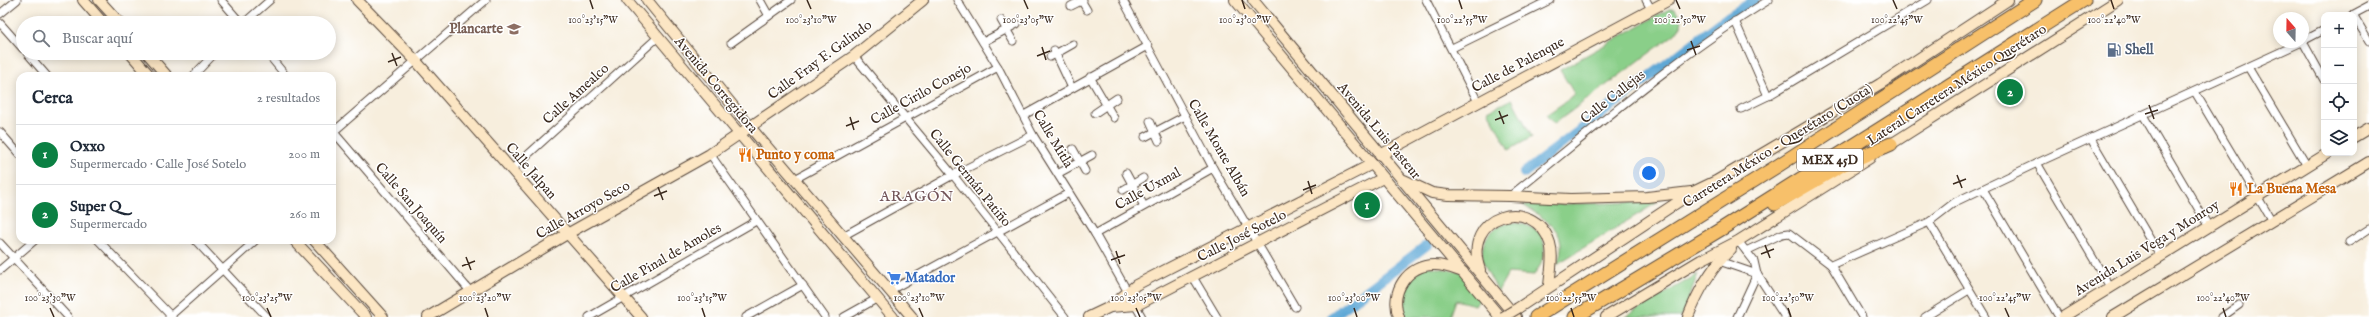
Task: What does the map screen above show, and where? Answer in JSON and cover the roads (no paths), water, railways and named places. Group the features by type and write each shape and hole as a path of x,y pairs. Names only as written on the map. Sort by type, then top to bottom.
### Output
{"highway":[{"name":"Carretera México - Querétaro (Cuota)","path":"1536,317 1779,166 2035,0"},
{"name":"MEX 45D","path":"1575,317 1723,228 2084,0"},
{"path":"1723,228 1783,200 1844,164 1891,144"}],"main road":[{"path":"83,0 97,16"},
{"path":"100,0 114,16"},
{"name":"Calle Jalpan","path":"357,0 416,61 641,317"},
{"name":"Avenida Corregidora","path":"627,0 893,317"},
{"name":"Avenida Corregidora","path":"648,0 751,128 912,317"},
{"name":"Calle Fray F. Galindo","path":"751,128 854,56 923,0"},
{"name":"Avenida Luis Pasteur","path":"1235,0 1383,178 1502,317"},
{"name":"Avenida Luis Pasteur","path":"1253,0 1380,155 1402,179 1483,280"},
{"name":"Calle de Palenque","path":"1380,155 1669,0"},
{"path":"1502,317 1517,312 1549,286 1693,192 1716,181 1880,84 2008,0"},
{"name":"Lateral Carretera México Querétaro","path":"1606,317 1701,260 1738,241 2118,0"},
{"path":"136,60 147,72"},
{"path":"153,60 164,72"},
{"name":"Calle Arroyo Seco","path":"428,317 567,234 710,154 739,134 751,128"},
{"path":"2357,134 2369,128"},
{"name":"Avenida Luis Vega y Monroy","path":"2063,317 2323,156"},
{"path":"2113,317 2369,162"},
{"name":"Calle José Sotelo","path":"1089,317 1110,307 1128,290 1372,164"},
{"name":"Calle José Sotelo","path":"1110,307 1137,305 1383,178"},
{"path":"1402,179 1432,193 1448,195 1571,199 1647,197 1693,192"},
{"path":"1517,312 1483,280 1476,260 1475,250 1477,240 1491,222 1501,217 1518,216 1534,220 1547,235 1552,255 1549,286"},
{"path":"1688,317 1696,295 1719,261 1738,241"},
{"path":"298,244 366,317"},
{"path":"318,244 382,317"},
{"path":"1399,317 1396,298 1400,286 1414,271 1425,266 1436,265 1464,272"}],"street":[{"path":"0,14 17,0"},
{"path":"221,0 235,16"},
{"path":"252,16 270,0"},
{"path":"336,129 486,0"},
{"path":"760,0 769,16"},
{"path":"731,43 791,0"},
{"name":"Calle Mitla","path":"957,0 998,67 1033,135 1095,234 1137,305 1142,317"},
{"path":"1071,6 1082,0 1087,10"},
{"name":"Calle Monte Albán","path":"1123,0 1213,168 1250,228 1295,307"},
{"path":"1426,0 1452,48 1478,102"},
{"path":"1452,48 1550,0"},
{"path":"1646,0 1651,9"},
{"name":"Calle Callejas","path":"1510,196 1640,92 1735,21 1769,0"},
{"path":"1741,109 1768,96 1924,1"},
{"path":"2357,13 2369,6"},
{"path":"1001,20 1013,41"},
{"path":"1735,21 1768,96"},
{"path":"2357,22 2369,41"},
{"path":"0,23 16,41"},
{"path":"983,42 1017,24"},
{"path":"2309,38 2321,32"},
{"name":"Calle Amealco","path":"512,169 658,37"},
{"path":"1072,88 1053,54 1073,44"},
{"path":"1024,115 1148,46"},
{"path":"1831,265 1929,222 1955,202 1982,189 2289,48"},
{"path":"2305,48 2321,75"},
{"name":"Calle Germán Patiño","path":"854,56 953,175 1065,317"},
{"path":"33,60 44,72"},
{"path":"197,72 208,60"},
{"path":"273,60 283,72"},
{"name":"Calle Cirilo Conejo","path":"795,179 998,67"},
{"path":"2248,67 2307,166"},
{"path":"1090,77 1114,118"},
{"path":"2195,92 2256,198 2272,221"},
{"path":"1095,113 1117,98"},
{"path":"1145,137 1185,116"},
{"path":"2143,116 2209,227"},
{"path":"1150,121 1159,141"},
{"path":"0,132 16,150"},
{"path":"843,236 953,175 1033,135"},
{"name":"Calle San Joaquín","path":"336,137 470,291"},
{"path":"2091,138 2160,256"},
{"path":"1073,149 1085,171"},
{"path":"710,154 825,317"},
{"path":"1058,173 1092,155"},
{"path":"2037,163 2110,287"},
{"name":"Calle Uxmal","path":"1095,234 1213,168"},
{"path":"1126,173 1144,206"},
{"path":"1123,190 1143,178"},
{"path":"1982,189 2059,317"},
{"path":"889,291 1069,193"},
{"name":"Calle Pinal de Amoles","path":"589,317 756,221"},
{"path":"1929,222 1986,317"},
{"path":"2349,242 2369,229"},
{"path":"1746,251 1782,234 1789,233 1831,265 1862,317"},
{"path":"1738,241 1754,261 1757,274 1785,317"},
{"path":"0,243 68,317"},
{"path":"0,270 30,244"},
{"path":"102,244 171,317 252,244"},
{"path":"199,244 267,317"},
{"path":"1719,261 1757,274"},
{"path":"1737,317 1757,274"},
{"path":"1193,277 1217,317"},
{"path":"746,317 803,285"},
{"path":"1925,317 1969,290"},
{"path":"844,317 878,298"},
{"path":"2222,317 2239,305"}],"waterway":[{"path":"1524,173 1729,16 1755,0"},
{"path":"1332,317 1427,245"}],"place":[{"name":"Plancarte","path":"514,29"},
{"name":"Shell","path":"2114,50"},
{"name":"Super Q","path":"2010,92"},
{"name":"Punto y coma","path":"745,155"},
{"name":"La Buena Mesa","path":"2236,189"},
{"name":"Oxxo","path":"1367,205"},
{"name":"Matador","path":"894,278"}],"district":[{"name":"ARAGÓN","path":"917,196"}]}
